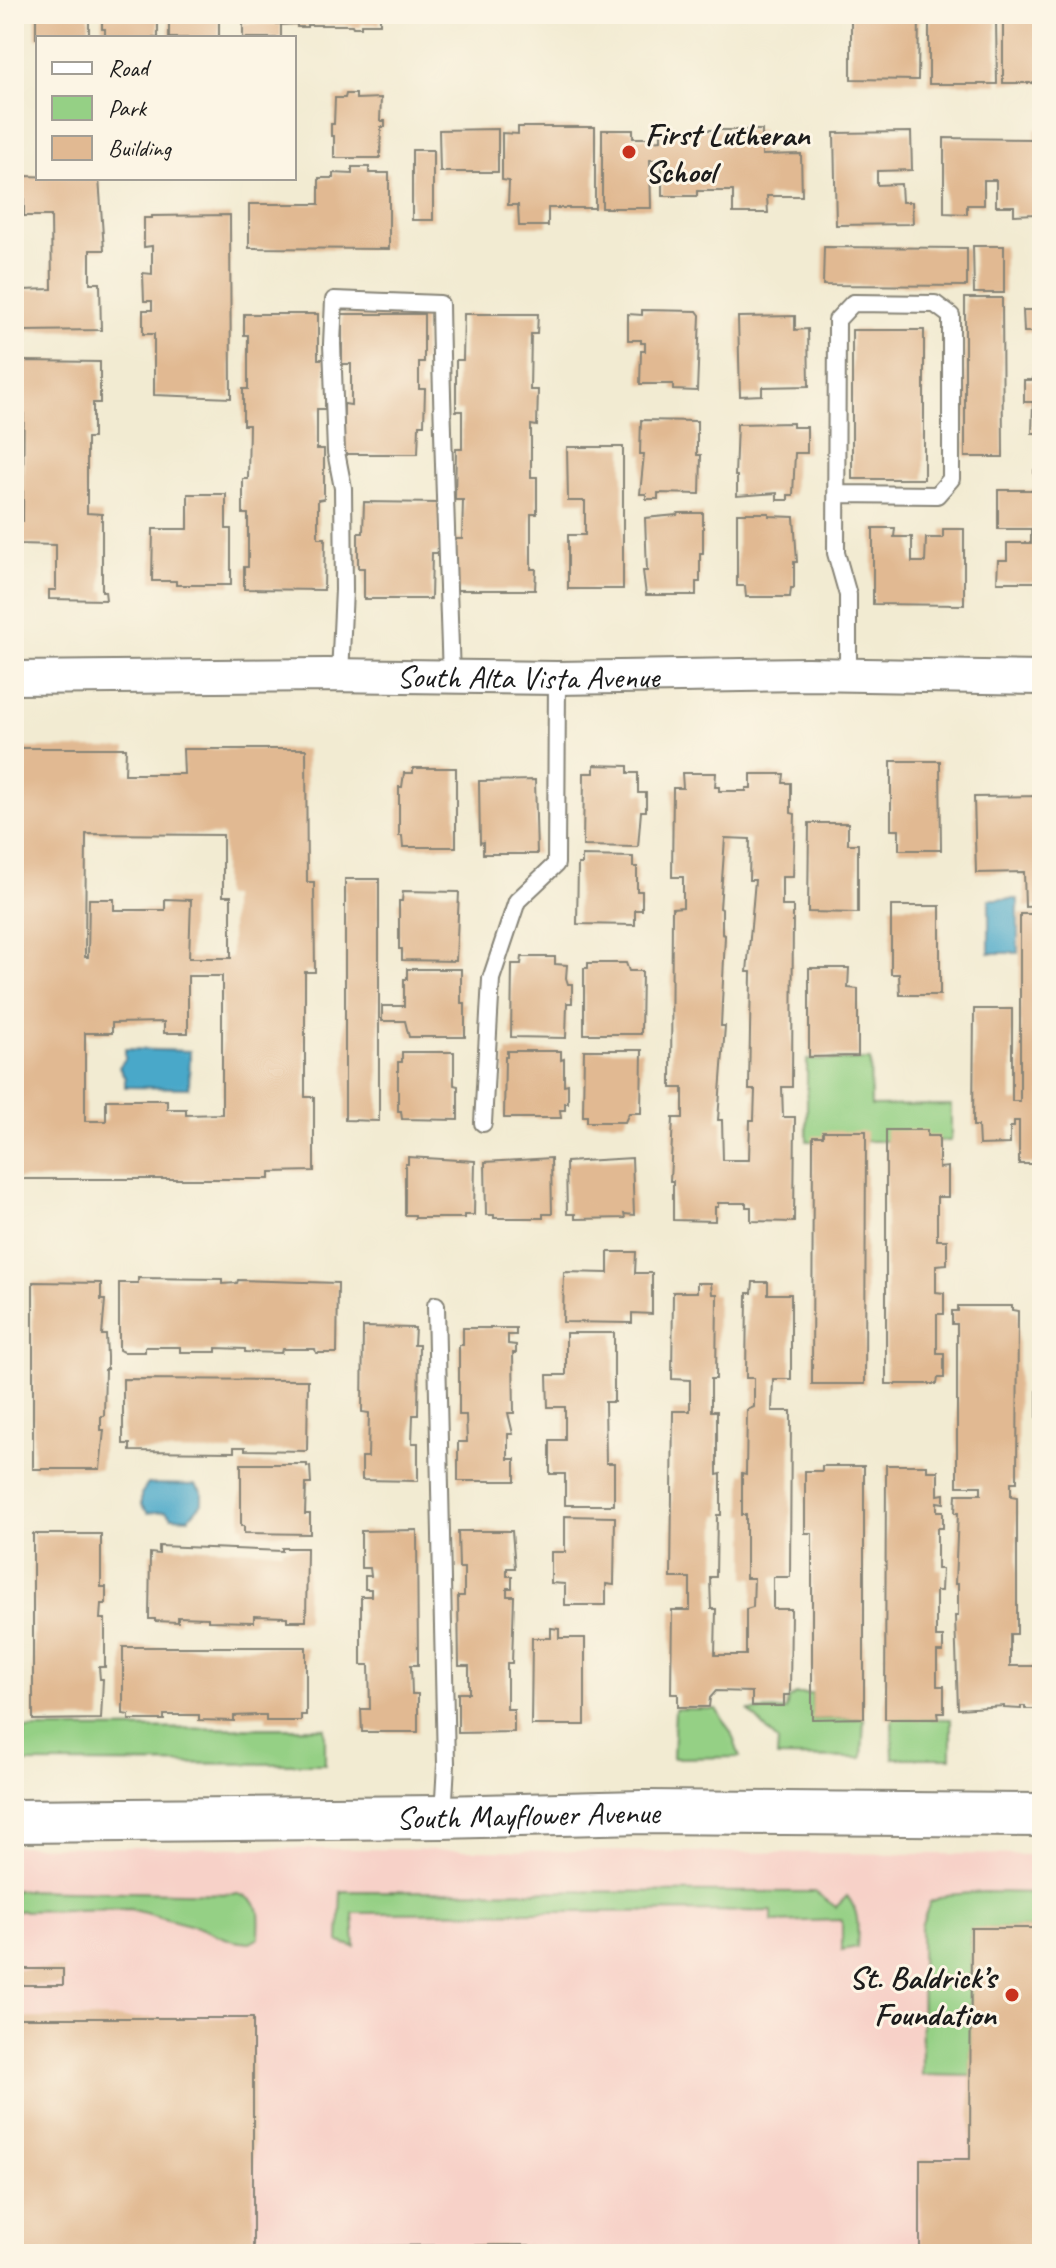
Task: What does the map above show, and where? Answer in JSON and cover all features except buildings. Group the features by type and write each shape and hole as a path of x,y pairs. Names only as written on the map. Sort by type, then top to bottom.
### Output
{"street":[{"name":"South Alta Vista Avenue","path":"14,678 848,675 1042,678"},
{"name":"South Mayflower Avenue","path":"14,1821 642,1812 1042,1815"}],"lane":[{"path":"340,675 344,590 343,488 336,452 332,344 334,300 440,304 442,466 451,678"},
{"path":"837,494 937,495 951,479 951,316 935,304 853,303 837,320 836,553 848,595 848,675"},
{"path":"483,1123 491,979 517,901 556,864 557,678"},
{"path":"436,1305 446,1764 442,1817"}],"shaded area":[{"path":"14,1846 1042,1855 1042,2254 14,2254"}],"green space":[{"path":"807,1060 870,1060 871,1106 951,1105 951,1141 807,1141"},
{"path":"796,1694 812,1694 813,1719 864,1718 862,1758 777,1757 778,1742 749,1711 786,1710 788,1699"},
{"path":"675,1709 716,1709 731,1732 740,1757 673,1758"},
{"path":"892,1718 951,1719 951,1758 893,1758"},
{"path":"325,1728 325,1764 24,1763 24,1729"},
{"path":"14,1890 238,1894 257,1905 259,1938 250,1943 233,1941 197,1927 130,1909 14,1911"},
{"path":"341,1891 815,1892 836,1907 847,1896 856,1914 857,1947 842,1950 842,1920 772,1922 772,1911 353,1913 355,1947 339,1942"},
{"path":"1042,1893 1042,1928 971,1929 971,2076 922,2075 921,1926 930,1902 947,1895"}],"water":[{"path":"989,899 1018,899 1018,953 989,953"},
{"path":"125,1049 190,1051 189,1088 125,1087 125,1078 119,1067 125,1059"},
{"path":"148,1484 195,1485 202,1492 202,1503 189,1518 171,1517 166,1511 148,1513 141,1505 141,1494"}],"place":[{"name":"First Lutheran School","path":"629,152"},
{"name":"St. Baldrick’s Foundation","path":"1012,1995"}]}
